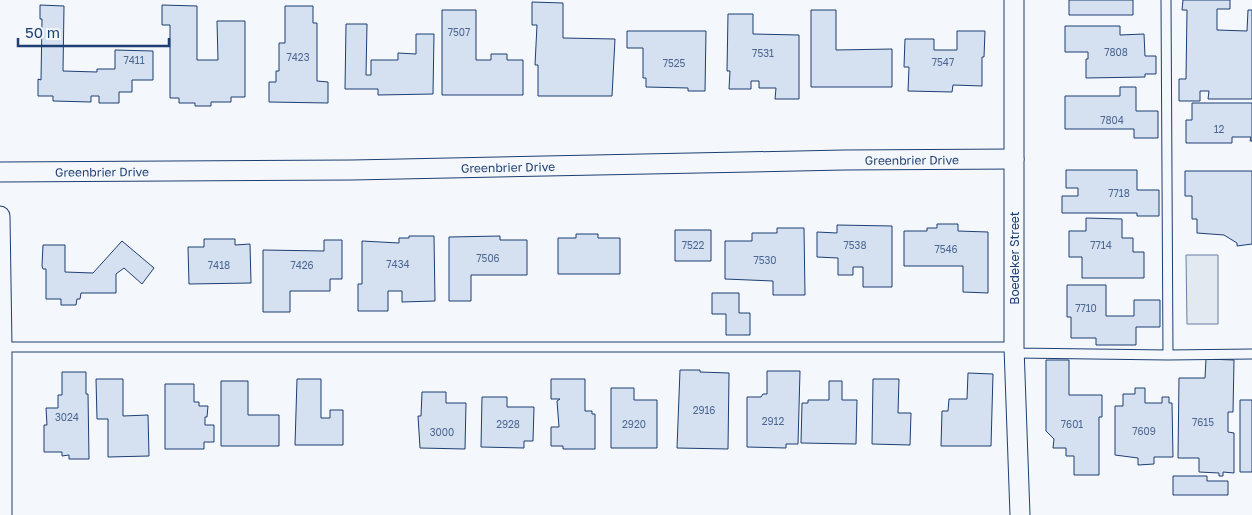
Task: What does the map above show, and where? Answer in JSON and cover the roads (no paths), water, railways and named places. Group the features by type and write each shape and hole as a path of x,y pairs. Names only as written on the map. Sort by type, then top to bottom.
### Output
{"street":[{"name":"Boedeker Street","path":"1014,0 1015,350 1020,515"},
{"name":"Greenbrier Drive","path":"0,172 352,170 844,160 1014,159"},
{"path":"0,216 2,515"}],"lane":[{"path":"1166,0 1168,355"},
{"path":"1,347 1015,350 1168,355 1252,354"}]}
